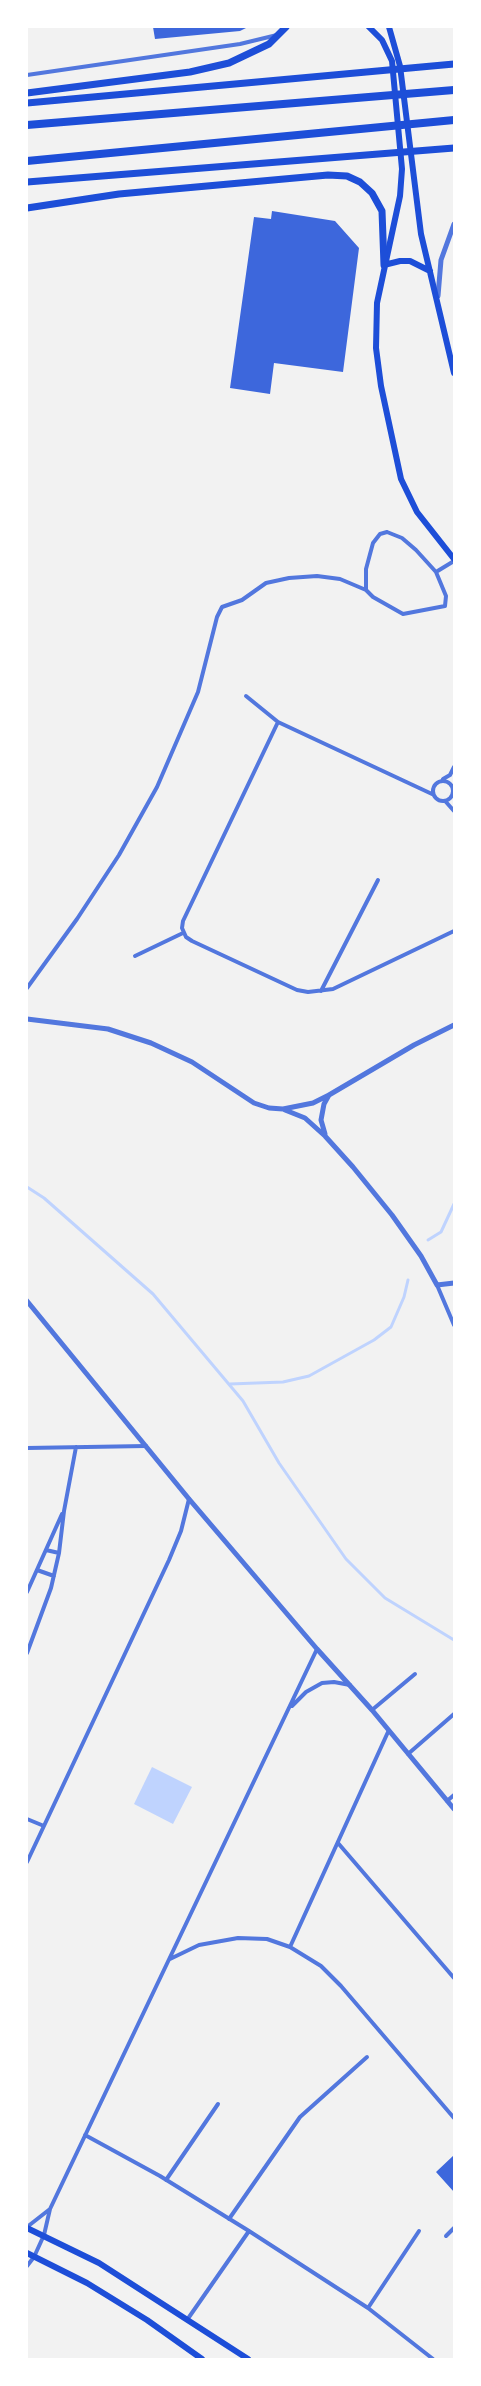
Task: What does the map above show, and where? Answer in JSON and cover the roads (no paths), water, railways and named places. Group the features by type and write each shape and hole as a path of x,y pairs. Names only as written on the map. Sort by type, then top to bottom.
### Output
{"highway":[{"path":"27,93 190,72 230,63 268,44 286,27"},
{"path":"27,104 454,64"},
{"path":"27,126 454,90"},
{"path":"27,161 454,120"},
{"path":"27,182 454,148"},
{"path":"27,208 119,194 347,176 360,182 372,193 382,211 384,265"}],"main road":[{"path":"369,27 382,40 392,61 402,169 400,196 377,303 376,348 401,479 417,512 453,557"},
{"path":"389,27 400,66 417,214 454,373"},
{"path":"384,265 410,261 431,272"},
{"path":"27,2227 99,2263 247,2359"},
{"path":"27,2253 87,2283 147,2320 202,2359"}],"street":[{"path":"27,75 240,44 281,34"},
{"path":"438,304 441,260 454,224"},
{"path":"27,988 77,919 119,855 156,787 198,692 217,617 222,607 242,600 266,583 289,578 317,576 340,579 366,590 373,597 403,614 438,609 445,606 447,601 441,580 436,572 402,538 387,531 380,534 373,543 366,569 366,590"},
{"path":"436,572 453,557"},
{"path":"246,696 278,722 432,794 438,800 446,802 454,811"},
{"path":"278,722 183,921 183,933 192,941 297,990 321,992 344,984 454,932"},
{"path":"432,794 435,785 450,775 454,766"},
{"path":"440,781 451,784 453,796 446,802"},
{"path":"321,992 378,880"},
{"path":"135,956 183,933"},
{"path":"27,1019 108,1029 151,1043 192,1062 254,1103 269,1108 283,1109 313,1103 414,1045 454,1025"},
{"path":"325,1136 321,1120 324,1104 329,1095"},
{"path":"283,1109 305,1118 325,1136 392,1215 421,1256 437,1285 454,1325"},
{"path":"437,1285 454,1283"},
{"path":"27,1300 189,1499 372,1710 454,1809"},
{"path":"27,1448 148,1446"},
{"path":"27,1653 54,1576 59,1553 63,1510 76,1447"},
{"path":"27,1862 169,1560 181,1531 189,1499"},
{"path":"27,1592 63,1510"},
{"path":"46,1550 59,1553"},
{"path":"37,1570 54,1576"},
{"path":"27,2266 34,2257 44,2235 50,2209 318,1649"},
{"path":"372,1710 415,1674"},
{"path":"289,1709 306,1692 322,1683 334,1682 350,1685"},
{"path":"407,1754 454,1714"},
{"path":"290,1947 388,1731"},
{"path":"447,1801 454,1794"},
{"path":"27,1819 44,1826"},
{"path":"338,1843 454,1978"},
{"path":"170,1959 199,1945 238,1938 267,1939 290,1947 321,1966 341,1986 454,2118"},
{"path":"229,2219 300,2118 367,2057"},
{"path":"166,2180 218,2104"},
{"path":"86,2135 166,2180 249,2231 368,2308 434,2359"},
{"path":"27,2227 50,2209"},
{"path":"446,2236 454,2228"},
{"path":"187,2320 249,2231"},
{"path":"368,2308 419,2231"}],"water":[{"path":"152,1767 192,1787 173,1824 134,1804"}],"waterway":[{"path":"27,1187 44,1198 153,1294 243,1401 279,1463 346,1559 385,1598 454,1640"},
{"path":"428,1240 441,1232 454,1204"},
{"path":"230,1384 283,1382 309,1376 374,1340 391,1327 404,1297 408,1280"}]}
